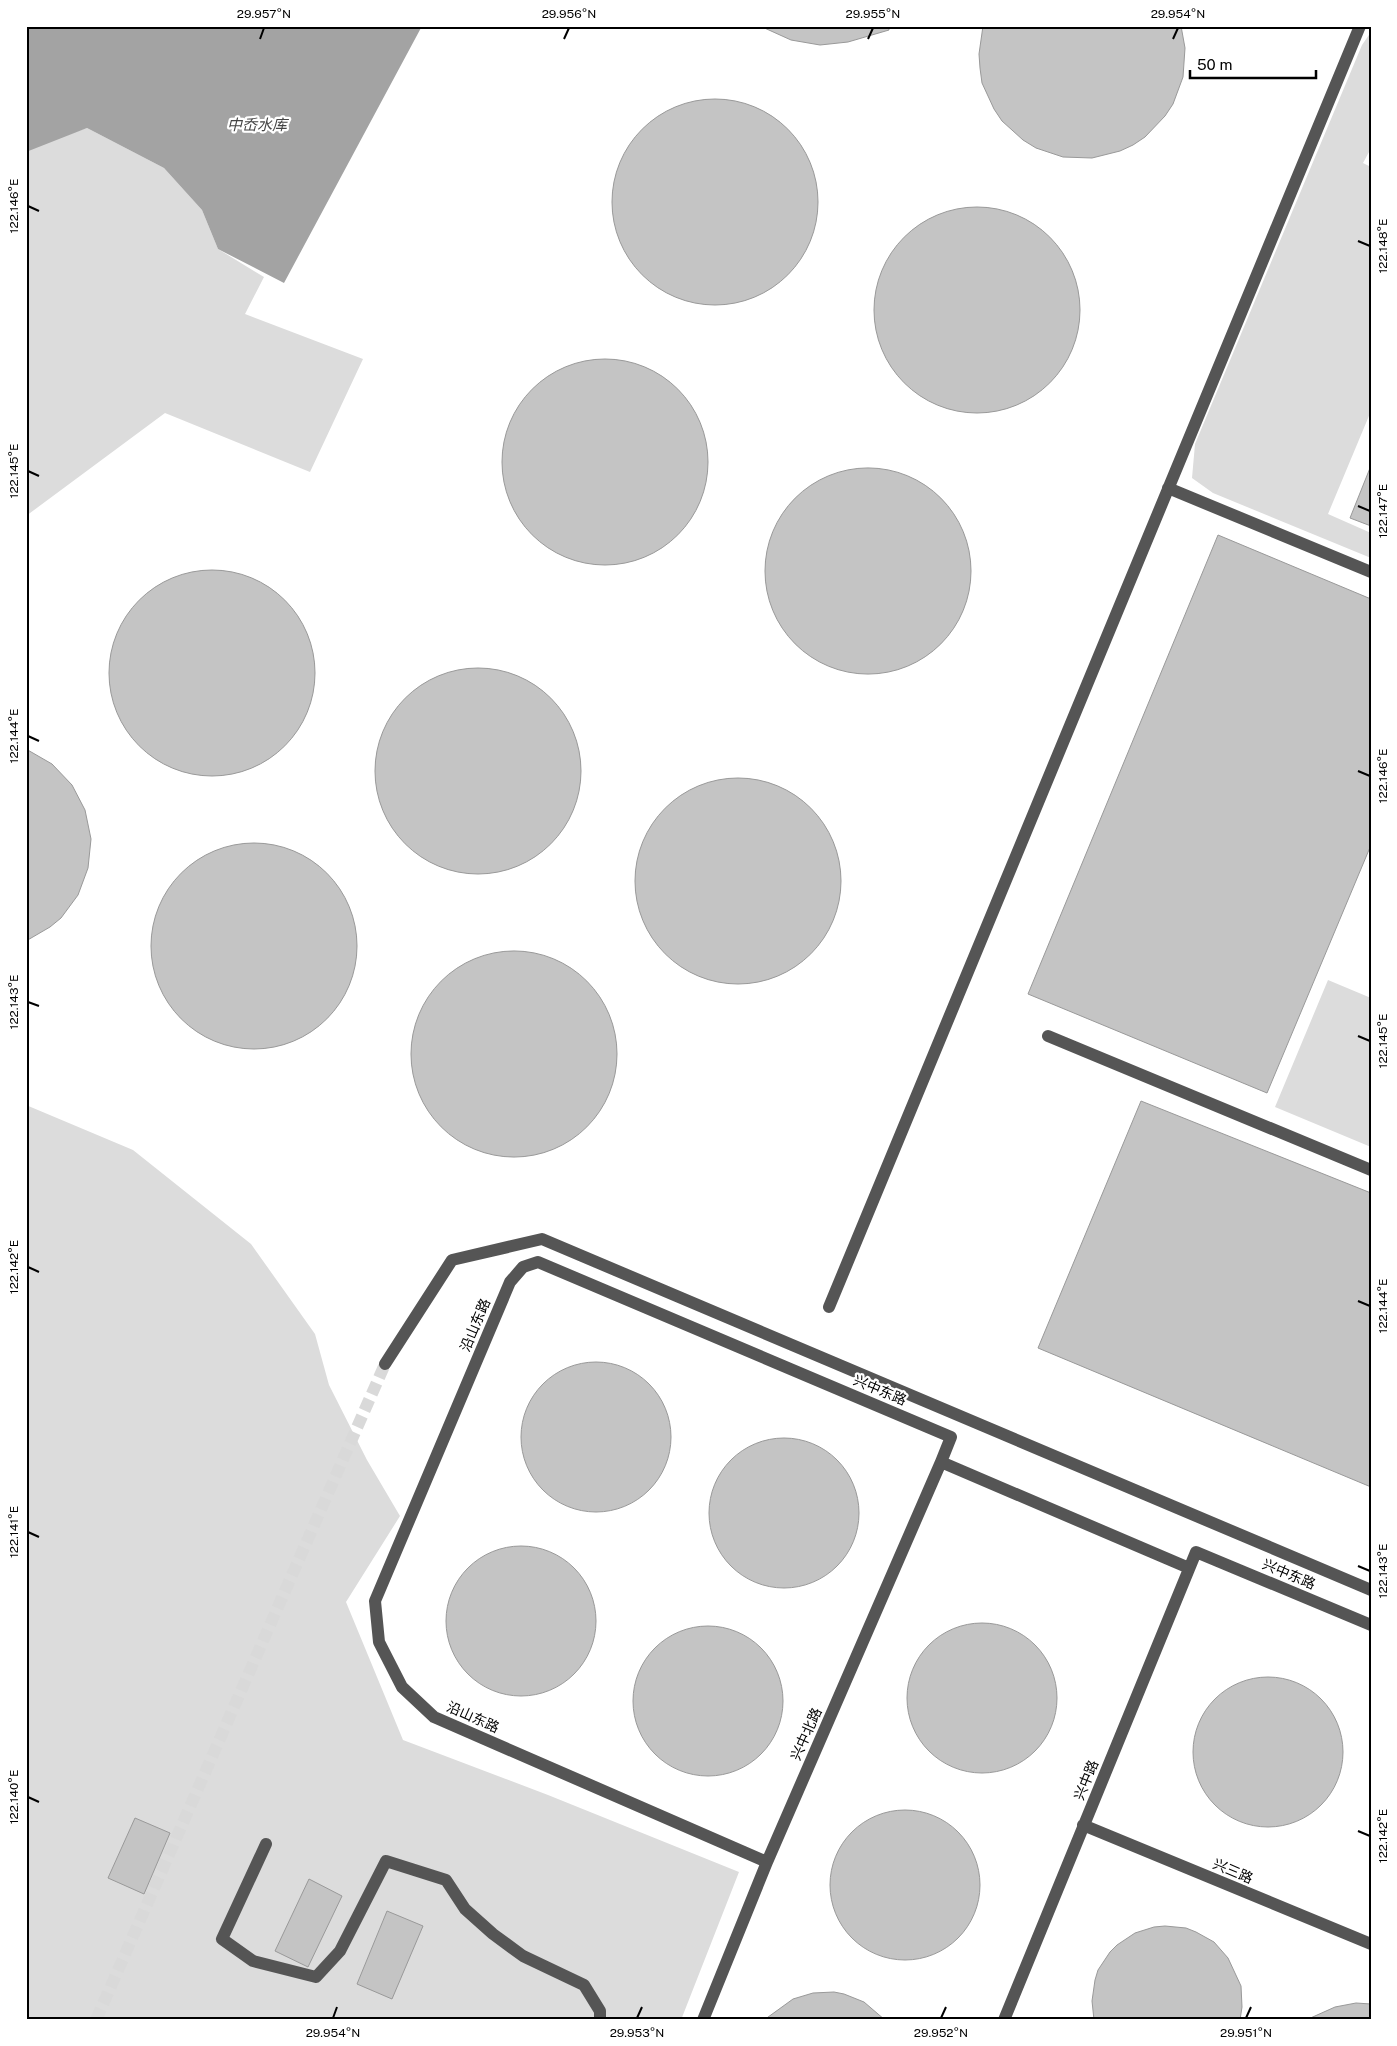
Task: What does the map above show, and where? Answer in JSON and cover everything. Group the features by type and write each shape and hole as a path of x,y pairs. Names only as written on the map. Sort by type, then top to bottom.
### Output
{"lane":[{"path":"830,1307 1360,26"},
{"path":"1168,488 1371,572"},
{"path":"1048,1036 1371,1170"},
{"path":"386,1364 452,1260 542,1239 1371,1590"},
{"name":"兴中东路","path":"523,1267 538,1262 951,1437 941,1462"},
{"name":"沿山东路","path":"523,1267 510,1282 375,1601 379,1642 402,1687 434,1717 767,1862"},
{"path":"941,1462 1189,1568"},
{"name":"兴中北路","path":"703,2020 767,1862 941,1462"},
{"name":"兴中东路","path":"1196,1552 1371,1625"},
{"name":"兴中路","path":"1004,2020 1196,1552"},
{"name":"兴三路","path":"1083,1825 1371,1944"},
{"path":"266,1844 222,1939 253,1961 316,1977 340,1951 386,1861 446,1880 465,1909 493,1934 523,1956 584,1985 600,2010 600,2020"}],"shaded area":[{"path":"1371,32 1371,153 1369,152 1363,163 1371,167 1371,411 1328,514 1371,533 1371,558 1213,493 1192,478 1195,444 1362,45"},
{"path":"87,128 164,168 202,210 218,249 264,277 245,314 363,359 310,472 165,413 26,516 26,148"},
{"path":"1328,980 1371,998 1371,1147 1275,1107"},
{"path":"26,1105 133,1150 251,1244 315,1334 329,1385 367,1460 400,1516 346,1602 403,1740 548,1795 739,1872 681,2020 26,2020"}],"water":[{"name":"中岙水库","path":"26,26 422,26 284,283 218,249 202,210 164,168 87,128 26,152"}],"building":[{"path":"760,26 889,26 889,30 848,42 820,45 791,40"},
{"path":"983,26 1181,26 1185,48 1183,77 1173,104 1165,116 1145,137 1133,145 1120,151 1092,158 1063,157 1036,148 1023,140 1002,121 994,109 982,83 980,68 979,54"},
{"path":"705,99 725,99 745,103 764,111 781,122 795,136 806,153 814,172 818,202 814,232 806,251 795,268 781,282 764,293 745,301 725,305 705,305 685,301 666,293 649,282 635,268 624,251 616,232 612,212 612,192 616,172 624,153 635,136 649,122 666,111 685,103"},
{"path":"967,207 987,207 1007,211 1026,219 1043,230 1057,244 1068,261 1076,280 1080,310 1076,340 1068,359 1057,376 1043,390 1026,401 1007,409 987,413 967,413 947,409 928,401 911,390 897,376 886,359 878,340 874,320 874,300 878,280 886,261 897,244 911,230 928,219 947,211"},
{"path":"595,359 615,359 635,363 654,371 671,382 685,396 696,413 704,432 708,462 704,492 696,511 685,528 671,542 654,553 635,561 615,565 595,565 575,561 556,553 539,542 525,528 514,511 506,492 502,472 502,452 506,432 514,413 525,396 539,382 556,371 575,363"},
{"path":"858,468 878,468 898,472 917,480 934,491 948,505 959,522 967,541 971,571 967,601 959,620 948,637 934,651 917,662 898,670 878,674 858,674 838,670 819,662 802,651 788,637 777,620 769,601 765,581 765,561 769,541 777,522 788,505 802,491 819,480 838,472"},
{"path":"1371,469 1371,526 1350,518"},
{"path":"1218,535 1371,599 1371,845 1267,1093 1028,994"},
{"path":"202,570 222,570 242,574 261,582 278,593 292,607 303,624 311,643 315,673 311,703 303,722 292,739 278,753 261,764 242,772 222,776 202,776 182,772 163,764 146,753 132,739 121,722 113,703 109,683 109,663 113,643 121,624 132,607 146,593 163,582 182,574"},
{"path":"468,668 488,668 508,672 527,680 544,691 558,705 569,722 577,741 581,771 577,801 569,820 558,837 544,851 527,862 508,870 488,874 468,874 448,870 429,862 412,851 398,837 387,820 379,801 375,781 375,761 379,741 387,722 398,705 412,691 429,680 448,672"},
{"path":"26,749 52,764 72,785 85,810 91,839 88,868 78,895 61,918 26,941"},
{"path":"728,778 748,778 768,782 787,790 804,801 818,815 829,832 837,851 841,881 837,911 829,930 818,947 804,961 787,972 768,980 748,984 728,984 708,980 689,972 672,961 658,947 647,930 639,911 635,891 635,871 639,851 647,832 658,815 672,801 689,790 708,782"},
{"path":"244,843 264,843 284,847 303,855 320,866 334,880 345,897 353,916 357,946 353,976 345,995 334,1012 320,1026 303,1037 284,1045 264,1049 244,1049 224,1045 205,1037 188,1026 174,1012 163,995 155,976 151,956 151,936 155,916 163,897 174,880 188,866 205,855 224,847"},
{"path":"504,951 524,951 544,955 563,963 580,974 594,988 605,1005 613,1024 617,1054 613,1084 605,1103 594,1120 580,1134 563,1145 544,1153 524,1157 504,1157 484,1153 465,1145 448,1134 434,1120 423,1103 415,1084 411,1064 411,1044 415,1024 423,1005 434,988 448,974 465,963 484,955"},
{"path":"1141,1101 1371,1193 1371,1487 1038,1348"},
{"path":"596,1362 611,1363 625,1367 638,1374 649,1384 659,1395 666,1408 670,1422 670,1452 666,1466 659,1479 649,1490 638,1500 625,1507 611,1511 596,1512 581,1511 567,1507 554,1500 543,1490 533,1479 526,1466 522,1452 521,1437 522,1422 526,1408 533,1395 543,1384 554,1374 567,1367 581,1363"},
{"path":"784,1438 799,1439 813,1444 826,1450 837,1460 847,1471 853,1484 858,1498 858,1528 853,1542 847,1555 837,1566 826,1576 813,1582 799,1587 784,1588 769,1587 755,1582 742,1576 731,1566 721,1555 715,1542 710,1528 709,1513 710,1498 715,1484 721,1471 731,1460 742,1450 755,1444 769,1439"},
{"path":"521,1546 536,1547 550,1552 563,1558 574,1568 584,1579 590,1592 595,1606 595,1636 590,1650 584,1663 574,1674 563,1684 550,1690 536,1695 521,1696 506,1695 492,1690 479,1684 468,1674 458,1663 452,1650 447,1636 446,1621 447,1606 452,1592 458,1579 468,1568 479,1558 492,1552 506,1547"},
{"path":"982,1623 997,1624 1011,1628 1024,1635 1035,1645 1045,1656 1052,1669 1056,1683 1056,1713 1052,1727 1045,1740 1035,1751 1024,1761 1011,1768 997,1772 982,1773 967,1772 953,1768 940,1761 929,1751 919,1740 912,1727 908,1713 907,1698 908,1683 912,1669 919,1656 929,1645 940,1635 953,1628 967,1624"},
{"path":"708,1626 723,1627 737,1632 750,1638 761,1648 771,1659 777,1672 782,1686 782,1716 777,1730 771,1743 761,1754 750,1764 737,1770 723,1775 708,1776 693,1775 679,1770 666,1764 655,1754 645,1743 639,1730 634,1716 633,1701 634,1686 639,1672 645,1659 655,1648 666,1638 679,1632 693,1627"},
{"path":"1268,1677 1283,1678 1297,1683 1310,1689 1321,1699 1331,1710 1337,1723 1342,1737 1342,1767 1337,1781 1331,1794 1321,1805 1310,1815 1297,1821 1283,1826 1268,1827 1253,1826 1239,1821 1226,1815 1215,1805 1205,1794 1199,1781 1194,1767 1193,1752 1194,1737 1199,1723 1205,1710 1215,1699 1226,1689 1239,1683 1253,1678"},
{"path":"905,1810 920,1811 934,1815 947,1822 958,1832 968,1843 975,1856 979,1870 979,1900 975,1914 968,1927 958,1938 947,1948 934,1955 920,1959 905,1960 890,1959 876,1955 863,1948 852,1938 842,1927 835,1914 831,1900 830,1885 831,1870 835,1856 842,1843 852,1832 863,1822 876,1815 890,1811"},
{"path":"135,1818 170,1833 144,1894 108,1878"},
{"path":"309,1879 342,1896 308,1967 275,1951"},
{"path":"387,1911 423,1926 392,1999 357,1984"},
{"path":"1154,1927 1186,1928 1196,1932 1214,1942 1228,1958 1241,1986 1242,2007 1240,2020 1094,2020 1092,2001 1095,1980 1098,1970 1110,1952 1135,1933"},
{"path":"834,1992 864,2002 885,2020 764,2020 793,1999 813,1993"},
{"path":"1356,2003 1371,2004 1371,2020 1306,2020 1335,2007"}],"tunnel":[{"path":"96,2020 385,1364"}]}
